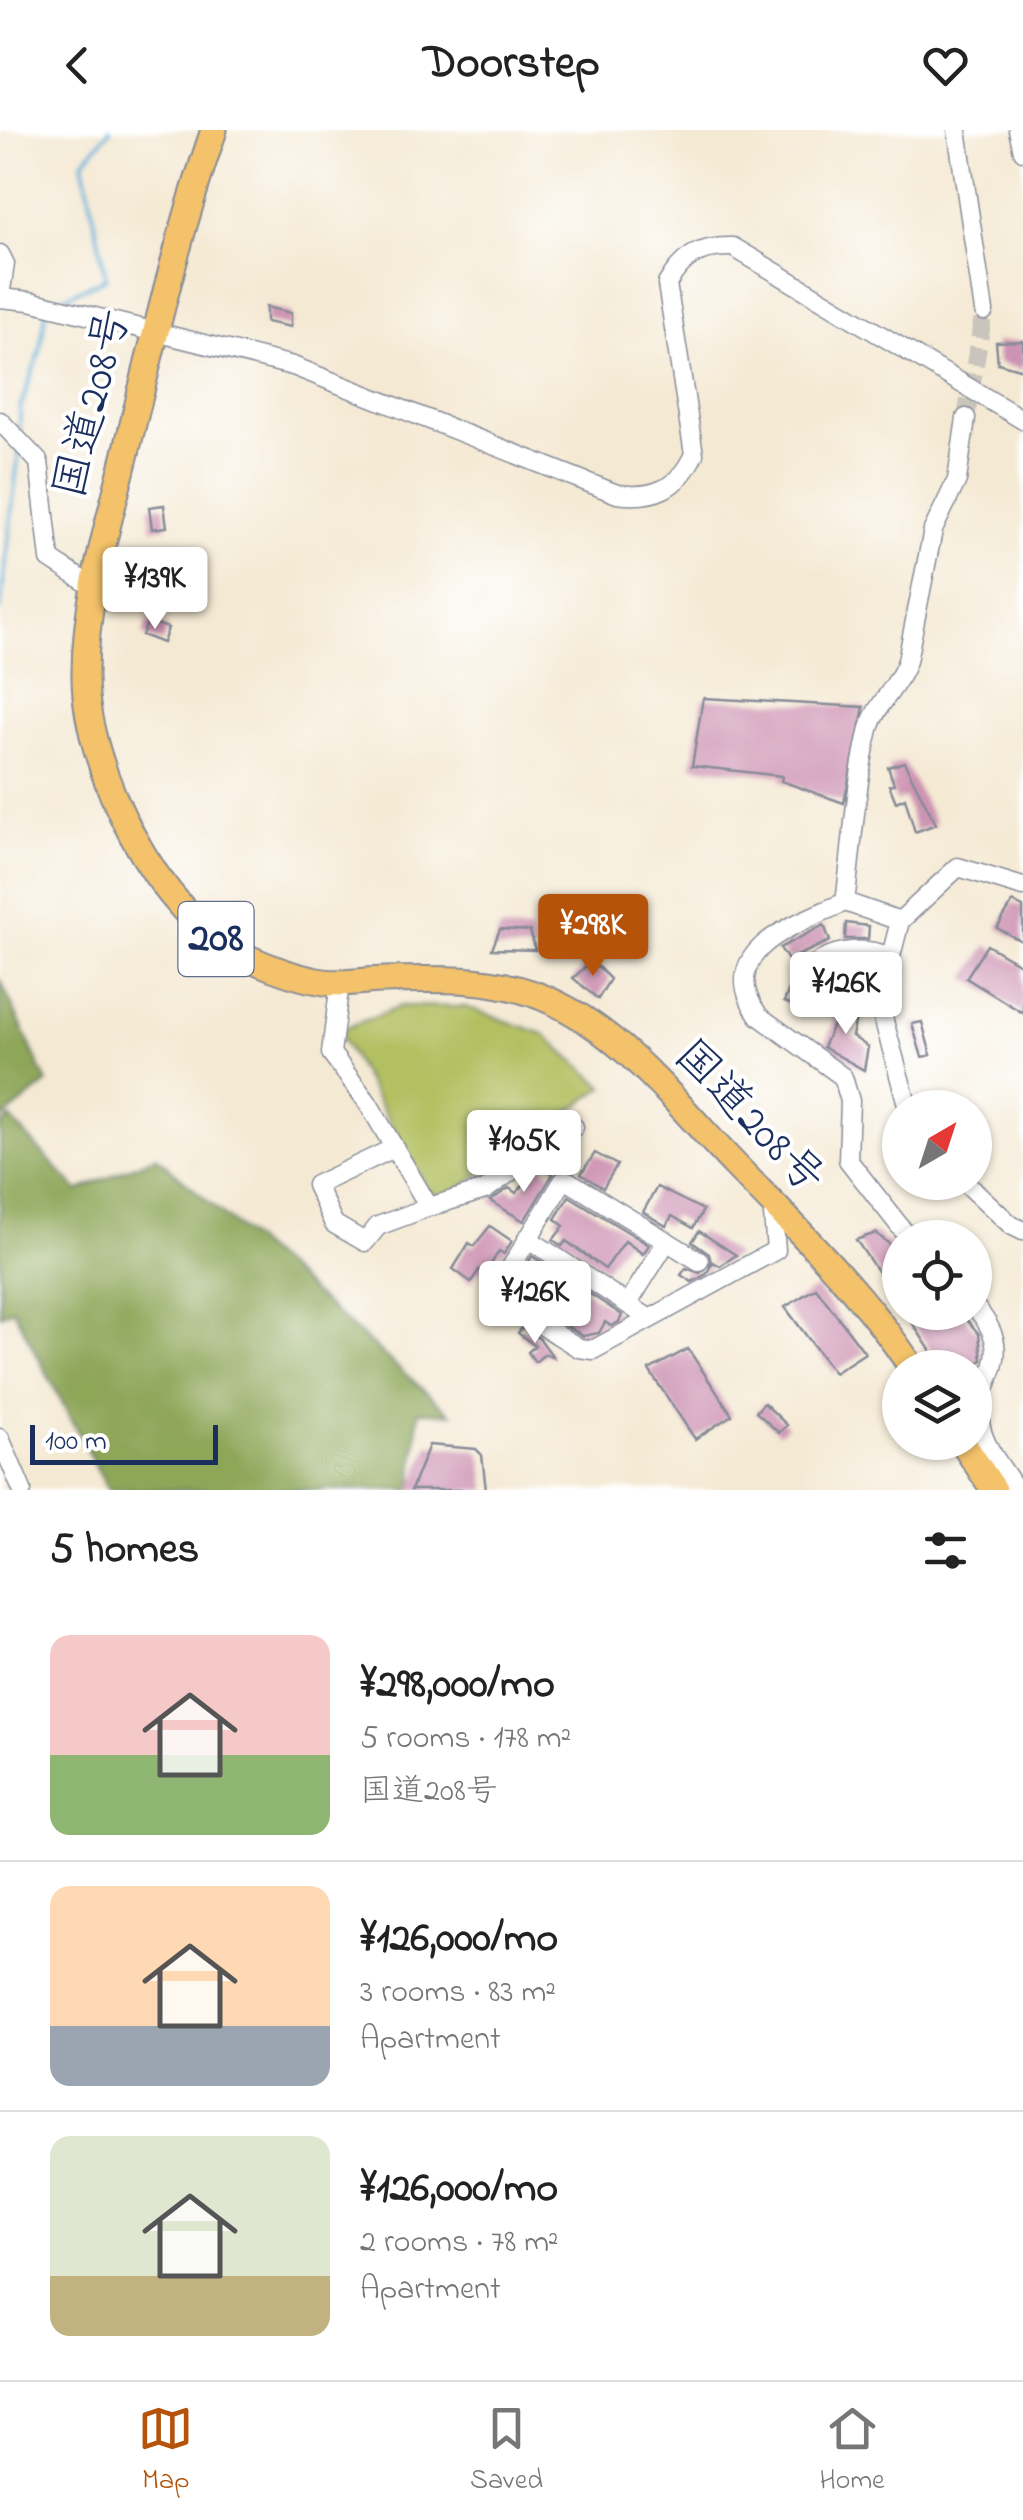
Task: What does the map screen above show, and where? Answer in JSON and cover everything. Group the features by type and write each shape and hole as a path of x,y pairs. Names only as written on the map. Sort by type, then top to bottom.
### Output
{"highway":[{"name":"国道208号","path":"214,130 187,209 155,332 93,587 85,655 90,728 150,865 200,927 236,952 279,972 340,982 467,980 531,992 597,1027 854,1291 898,1350"},
{"path":"974,1460 994,1490"}],"street":[{"path":"958,130 984,311"},
{"path":"1018,130 1023,151"},
{"path":"0,254 5,264 0,297 293,366 617,494 642,498 662,492 684,475 694,454 666,284 678,264 693,252 733,247 1023,420"},
{"path":"845,902 852,827 870,728 901,680 933,530 956,480 966,418"},
{"path":"0,422 38,462 50,559 93,587"},
{"path":"903,1090 878,1004 900,921 958,867 1023,887"},
{"path":"895,1220 848,1160 850,1101 843,1078 759,1016 748,1002 744,983 752,955 772,936 845,902 900,921"},
{"path":"878,1004 817,987 807,976 824,960 850,950 888,956"},
{"path":"340,982 332,1053 429,1206"},
{"path":"394,1148 316,1184 334,1224 366,1242 378,1226 485,1190 574,1128"},
{"path":"699,1262 568,1180 563,1182 496,1286 497,1298 586,1351 776,1250 773,1215 778,1210"},
{"path":"983,1200 1010,1226 1023,1231"},
{"path":"526,1238 650,1318"},
{"path":"629,1302 667,1241"},
{"path":"992,1327 1002,1339 1005,1355 981,1414 980,1427 1016,1490"},
{"path":"0,1438 22,1490"}],"green space":[{"path":"0,979 47,1083 0,1121"},
{"path":"401,1006 466,1007 544,1034 604,1087 443,1200 427,1189 338,1031"},
{"path":"10,1118 78,1191 156,1156 451,1414 419,1411 412,1490 108,1490 13,1309 0,1315 0,1127"}],"building":[{"path":"266,307 291,313 291,327 266,322"},
{"path":"1023,341 1023,370 998,363 996,342"},
{"path":"164,505 167,527 152,529 149,507"},
{"path":"148,621 168,628 163,643 142,635"},
{"path":"703,698 864,707 844,803 781,781 782,776 692,766"},
{"path":"904,762 936,824 915,832 905,798 896,802 889,785 894,784 888,767"},
{"path":"1013,902 1023,907 1023,942 997,928"},
{"path":"846,923 869,926 868,939 845,939"},
{"path":"824,925 830,941 788,960 780,948"},
{"path":"500,929 530,931 535,950 492,949"},
{"path":"987,945 1023,966 1023,1013 966,978"},
{"path":"592,961 610,979 598,999 573,978"},
{"path":"846,964 876,965 870,988 833,978 835,968 840,966 842,972"},
{"path":"791,984 810,997 806,1010 784,1002"},
{"path":"833,1004 858,1010 852,1036 868,1047 864,1070 823,1047 836,1018 829,1016"},
{"path":"922,1022 931,1055 922,1057 912,1024"},
{"path":"595,1153 617,1165 603,1188 581,1174"},
{"path":"541,1166 553,1174 524,1221 490,1201 509,1188 516,1193"},
{"path":"657,1187 703,1210 693,1228 672,1216 666,1226 643,1212"},
{"path":"569,1196 649,1245 643,1254 625,1241 605,1269 566,1241 562,1246 553,1240 564,1226 555,1219"},
{"path":"490,1226 512,1241 504,1254 499,1251 485,1274 479,1270 471,1282 453,1269 469,1243 474,1246"},
{"path":"699,1231 736,1255 720,1266 713,1262 706,1274 692,1282 681,1275 686,1268 700,1273 711,1262 709,1254 692,1242"},
{"path":"876,1233 882,1238 882,1278 856,1240"},
{"path":"532,1256 622,1315 619,1322 611,1326 605,1322 599,1333 583,1336 511,1292"},
{"path":"816,1288 865,1353 834,1373 785,1307"},
{"path":"522,1328 540,1339 553,1357 545,1354 535,1362 528,1352 535,1346 518,1333"},
{"path":"917,1330 976,1330 979,1334 981,1350 930,1350"},
{"path":"688,1349 732,1415 695,1439 649,1370"},
{"path":"764,1403 787,1425 779,1433 756,1412"},
{"path":"429,1445 476,1449 482,1455 486,1490 411,1490"}],"waterway":[{"path":"56,301 106,278 83,162 110,130"},
{"path":"20,431 20,408 40,351 46,311"},
{"path":"0,610 19,451"}],"tunnel":[{"path":"966,418 984,311"}]}
